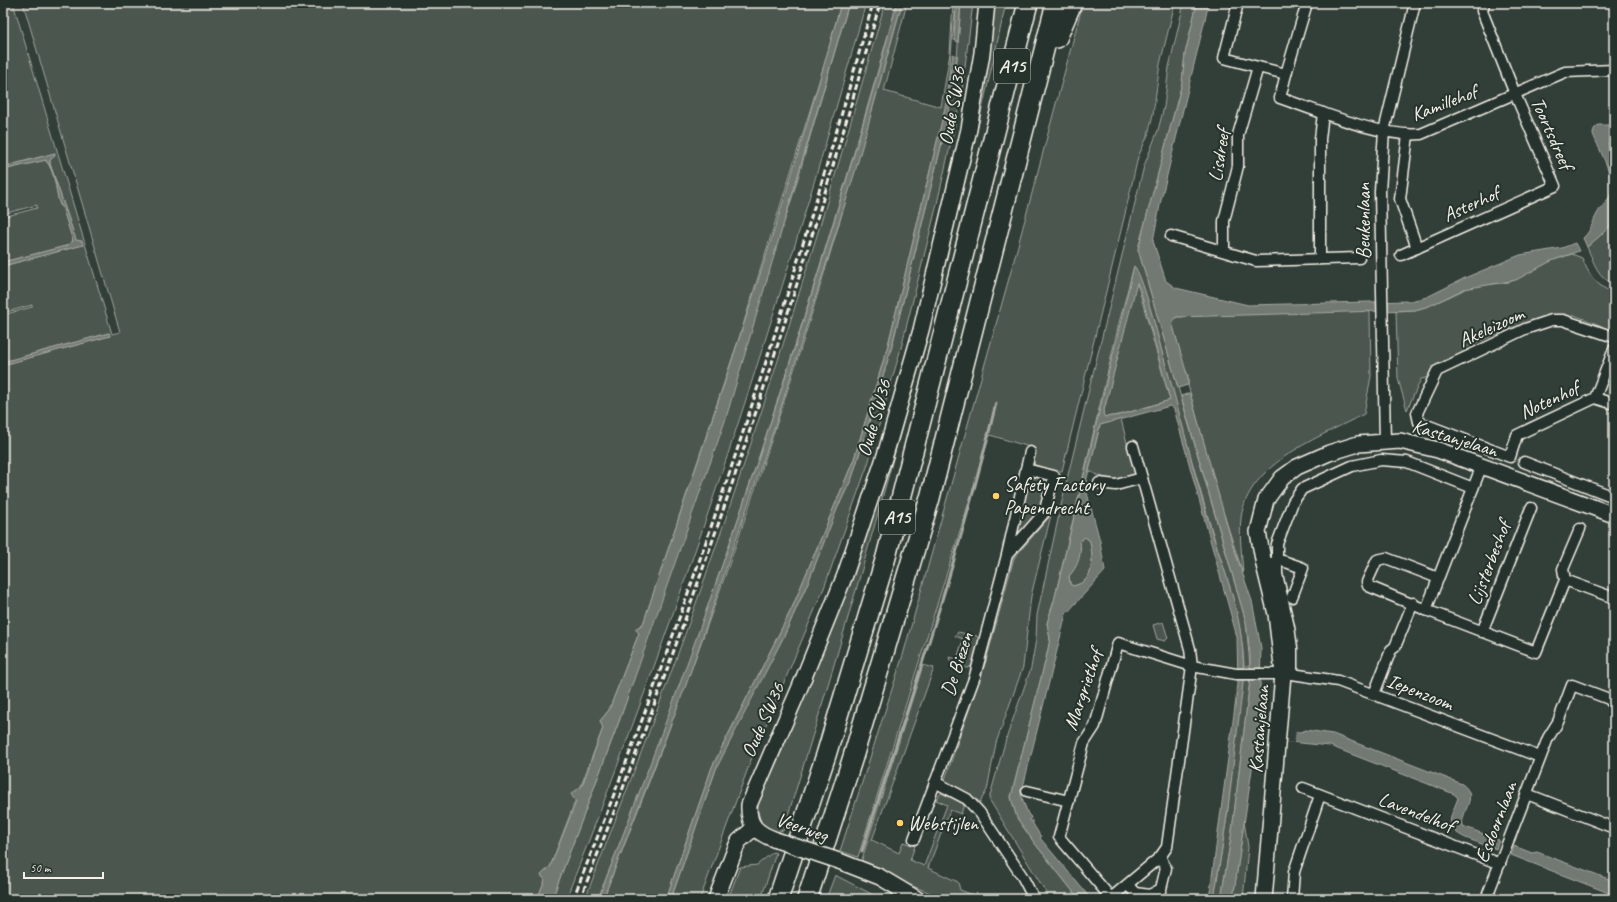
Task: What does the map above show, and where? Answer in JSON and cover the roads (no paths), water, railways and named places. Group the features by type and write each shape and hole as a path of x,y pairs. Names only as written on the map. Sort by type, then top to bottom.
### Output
{"highway":[{"name":"A15","path":"997,129 1017,3"},
{"name":"A15","path":"778,899 826,755 886,557 997,129 1028,3"},
{"name":"A15","path":"806,899 854,757 930,498 1036,87 1056,3"},
{"name":"A15","path":"1036,87 1072,3"}],"street":[{"name":"Oude SW36","path":"754,828 748,815 752,796 800,687 845,575 886,452 921,330 969,129 982,53 987,3"},
{"path":"1238,3 1224,58 1286,74"},
{"path":"1307,3 1280,98 1323,113 1384,131"},
{"name":"Beukenlaan","path":"1385,442 1380,191 1384,131 1415,3"},
{"name":"Toortsdreef","path":"1484,3 1482,11 1515,94 1555,186"},
{"name":"Lisdreef","path":"1224,251 1224,221 1238,166 1238,135 1258,67"},
{"name":"Kamillehof","path":"1384,131 1408,135 1421,134 1565,72 1614,70"},
{"path":"1320,259 1320,139 1323,113"},
{"name":"Beukenlaan","path":"1408,135 1400,200 1417,248"},
{"name":"Asterhof","path":"1401,255 1555,186"},
{"path":"1171,236 1256,261 1359,258"},
{"name":"Akeleizoom","path":"1419,422 1417,412 1437,371 1525,329 1552,320 1563,320 1614,337"},
{"name":"Notenhof","path":"1595,398 1614,349"},
{"name":"Notenhof","path":"1510,457 1517,435 1595,398 1614,404"},
{"name":"Kastanjelaan","path":"1419,422 1496,453 1510,457"},
{"name":"Kastanjelaan","path":"1264,899 1278,735 1288,674 1276,614 1270,563 1258,532 1261,515 1266,500 1282,478 1297,467 1330,453 1358,444 1412,442 1482,466 1608,513"},
{"name":"Margriethof","path":"1133,446 1190,648 1192,666 1167,847 1160,857 1111,898 1059,838 1084,743 1094,726 1118,643 1192,666 1243,674 1288,674"},
{"path":"1026,469 1030,452"},
{"name":"Kastanjelaan","path":"1270,563 1293,502 1302,489 1352,466 1381,460 1407,462 1473,488"},
{"name":"Kastanjelaan","path":"1524,462 1611,496"},
{"name":"Lijsterbeshof","path":"1426,610 1482,466"},
{"path":"1530,485 1536,467"},
{"name":"De Biezen","path":"914,840 975,676 1007,555 1026,469 1054,476 1044,513 1007,555"},
{"path":"1099,483 1116,486 1142,478"},
{"path":"1608,513 1611,496"},
{"name":"Lijsterbeshof","path":"1482,632 1531,508"},
{"name":"Lijsterbeshof","path":"1438,578 1386,558 1377,560 1366,582 1368,586 1413,603 1426,610 1536,652 1565,580 1563,569 1580,529"},
{"path":"1270,563 1283,561 1303,568 1292,597"},
{"path":"1565,580 1614,598"},
{"path":"1374,694 1391,650 1396,647 1413,603"},
{"name":"Iepenzoom","path":"1288,674 1338,681 1540,757"},
{"path":"1540,757 1548,738 1558,722 1572,685 1609,699 1614,706"},
{"name":"Esdoornlaan","path":"1486,899 1540,757"},
{"path":"935,782 967,799 980,813 1022,876 1034,899"},
{"name":"Lavendelhof","path":"1303,788 1500,864"},
{"path":"1027,791 1069,801"},
{"path":"1527,794 1614,828"},
{"path":"1292,899 1294,872 1320,795"},
{"name":"Veerweg","path":"716,899 739,841 754,828 765,836 839,861 880,877 917,898"},
{"path":"1128,885 1135,893 1150,895 1161,889 1166,868 1160,857"}],"waterway":[{"path":"862,851 950,573 982,460 996,403"}],"railway":[{"path":"573,899 657,678 735,455 807,230 873,3"},
{"path":"580,899 664,678 742,455 814,230 880,3"}],"place":[{"name":"Safety Factory Papendrecht","path":"996,496"},
{"name":"Webstijlen","path":"900,823"}]}
